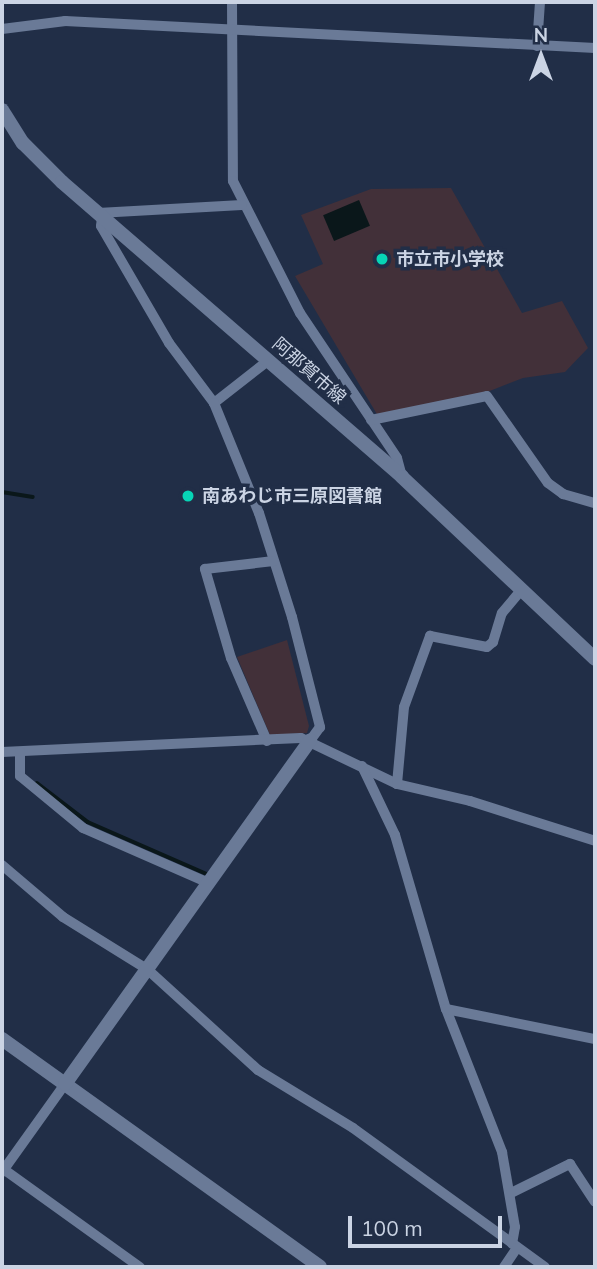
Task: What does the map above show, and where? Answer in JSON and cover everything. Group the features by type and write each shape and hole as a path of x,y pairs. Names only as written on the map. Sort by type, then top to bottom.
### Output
{"street":[{"path":"232,2 230,165 242,205 300,313 397,458 402,477"},
{"path":"537,46 540,2"},
{"path":"2,29 65,21 595,48"},
{"name":"阿那賀市線","path":"2,110 23,143 100,215 402,477 595,659"},
{"path":"140,1267 3,1170 320,727 274,561 214,402 169,343 101,226 100,215 242,205"},
{"path":"214,402 268,360"},
{"path":"371,420 487,396 548,483 563,494 595,503"},
{"path":"267,741 231,658 205,569 274,561"},
{"path":"397,783 404,707 430,636 487,647 493,642 502,613 521,590"},
{"path":"2,752 310,741 397,783 470,801 595,841"},
{"path":"20,752 20,776 83,828 209,883"},
{"path":"362,766 395,835 446,1009 502,1152 515,1227 515,1246 504,1267"},
{"path":"2,865 63,917 147,969 258,1070 354,1128 545,1267"},
{"path":"446,1009 595,1039"},
{"path":"2,1039 320,1267"},
{"path":"511,1193 570,1164 595,1202"}],"shaded area":[{"path":"451,188 522,313 562,301 588,348 565,372 523,378 482,394 378,416 295,276 323,264 301,215 371,189"},
{"path":"359,200 370,226 334,241 323,215"},
{"path":"287,640 309,726 307,733 270,735 237,657"}],"waterway":[{"path":"2,492 33,497"},
{"path":"37,783 88,822 207,874"}],"place":[{"name":"市立市小学校","path":"382,259"},
{"name":"南あわじ市三原図書館","path":"188,496"}]}
